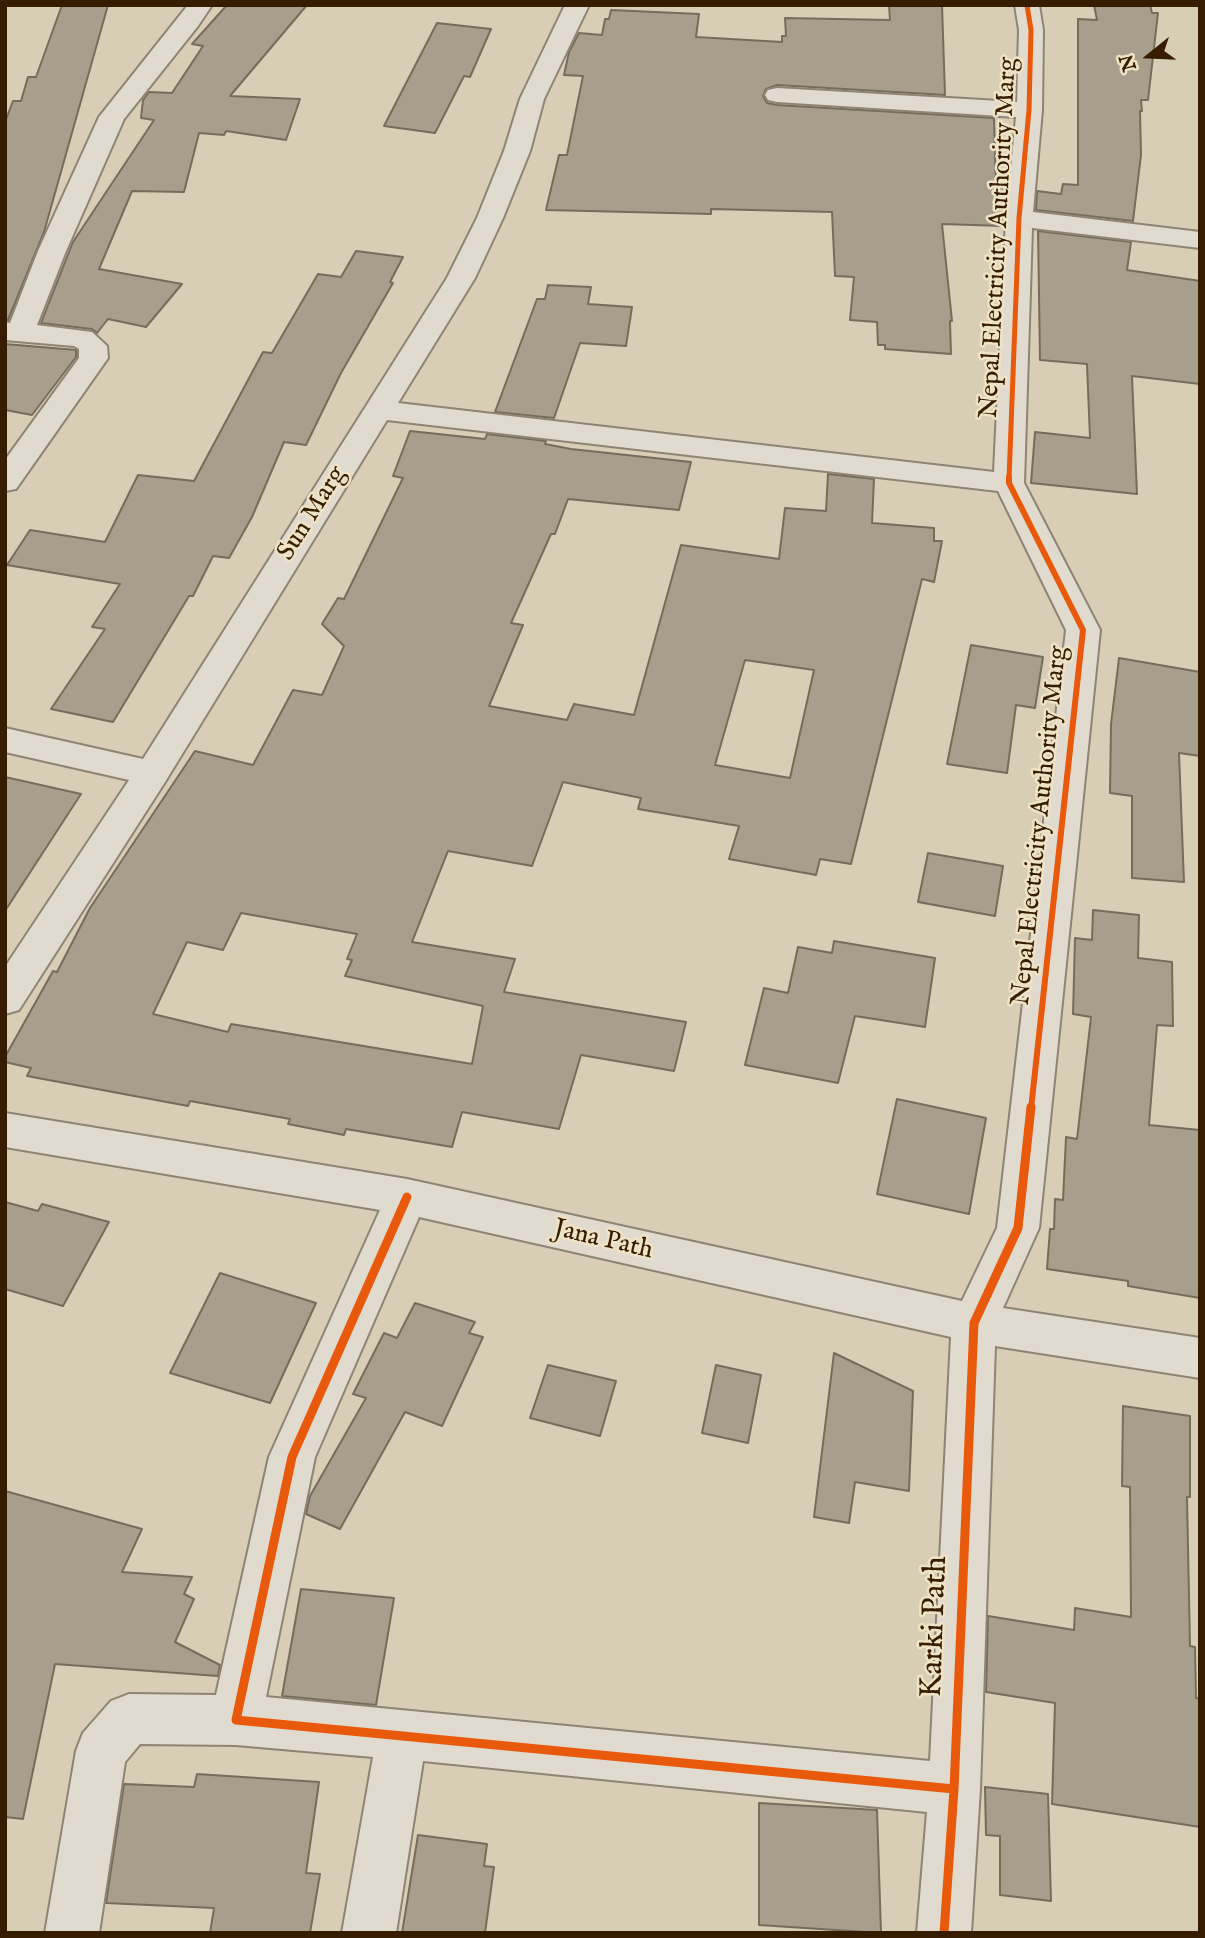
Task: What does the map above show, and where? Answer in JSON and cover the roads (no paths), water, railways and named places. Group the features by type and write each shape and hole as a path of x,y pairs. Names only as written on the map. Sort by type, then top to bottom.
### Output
{"street":[{"path":"5,482 93,358 93,346 82,338 12,332 52,251 112,117 200,5"},
{"name":"Sun Marg","path":"5,999 152,774 461,278 490,218 517,151 532,99 577,5"},
{"name":"Nepal Electricity Authority Marg","path":"974,1323 1018,1228 1083,630 1009,482 1019,218 1029,110 1031,30 1027,5"},
{"path":"777,95 1029,110"},
{"path":"1019,218 1200,240"},
{"path":"379,410 1009,482"},
{"path":"5,740 152,774"},
{"name":"Jana Path","path":"5,1130 407,1197 974,1323 1200,1358"},
{"path":"236,1720 292,1457 407,1197"},
{"name":"Karki Path","path":"944,1933 954,1789 974,1323"},
{"path":"72,1933 101,1751 129,1719 236,1720 954,1789"},
{"path":"369,1933 401,1734"}]}
